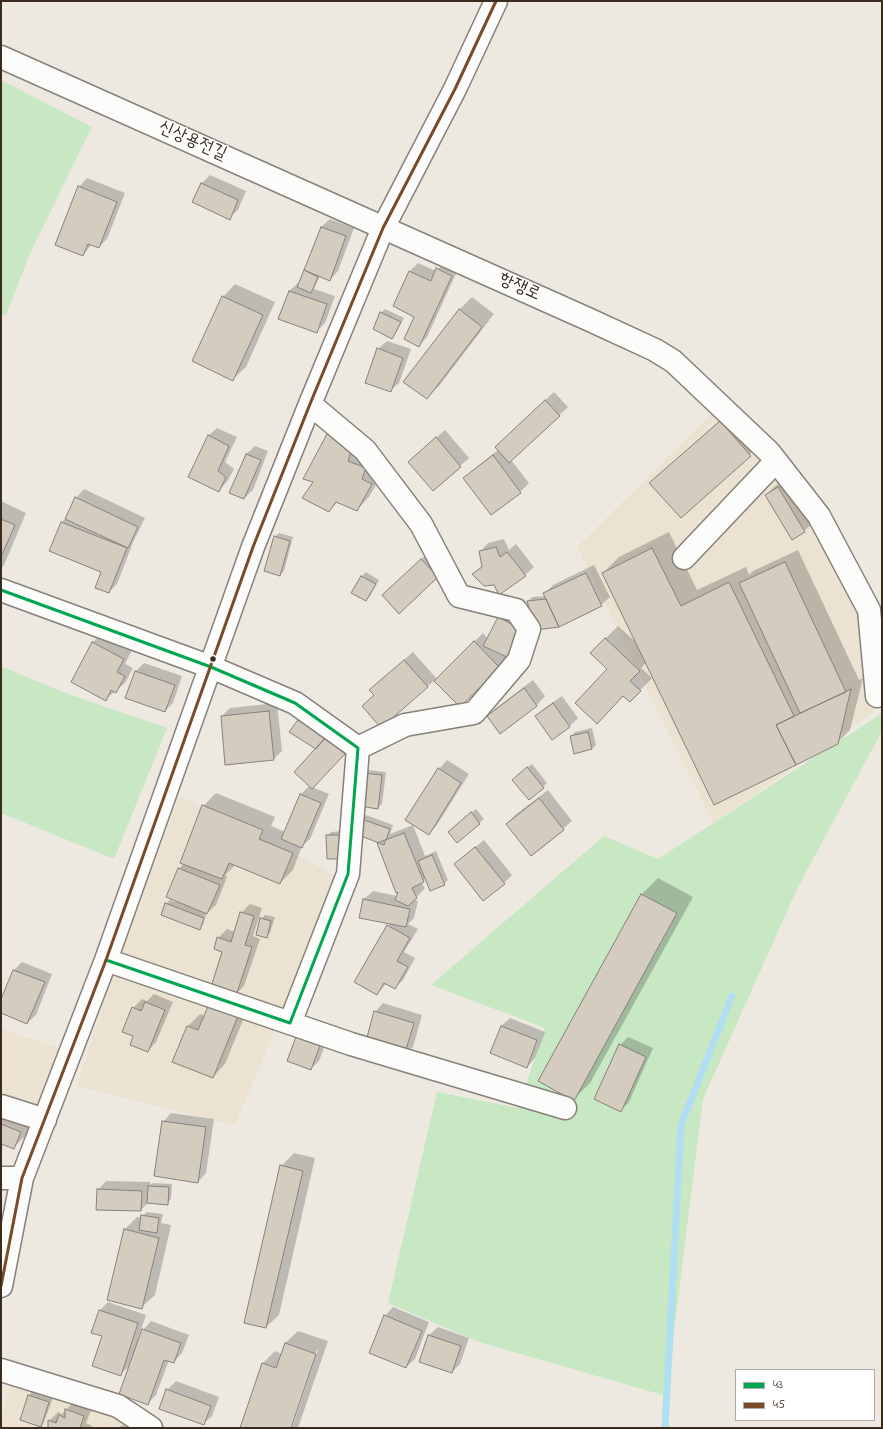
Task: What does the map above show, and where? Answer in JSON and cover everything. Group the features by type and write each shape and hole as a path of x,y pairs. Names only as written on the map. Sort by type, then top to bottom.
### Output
{"street":[{"path":"1,1286 22,1178 106,960 253,547 310,404 384,228 455,89 496,1"},
{"name":"신상용전길","path":"1,57 384,228"},
{"name":"항쟁로","path":"384,228 655,350 673,361 769,452 819,516 869,610 877,696"},
{"path":"310,404 365,450 421,524 458,596 516,610 529,629 519,660 474,713 405,725 358,748"},
{"path":"684,558 776,461"},
{"path":"1,590 211,667 295,703 358,748"},
{"path":"290,1023 348,874 358,748"},
{"path":"106,960 351,1044 565,1108"},
{"path":"1,1106 45,1120"},
{"path":"1,1178 22,1178"},
{"path":"1,1370 118,1406 151,1428"}],"shaded area":[{"path":"712,413 763,458 800,506 860,613 874,712 713,823 577,547"},
{"path":"180,796 339,877 235,1125 77,1086 120,953"},
{"path":"1,1029 60,1048 31,1131 1,1121"},
{"path":"10,1383 118,1418 134,1428 1,1428"}],"green space":[{"path":"1,80 92,127 31,251 6,315 1,314"},
{"path":"1,666 60,691 167,728 114,859 1,813"},
{"path":"881,714 882,731 797,889 703,1099 666,1396 479,1342 388,1303 437,1092 518,1108 545,1028 431,985 604,836 658,859"}],"building":[{"path":"201,183 238,200 230,220 192,202"},
{"path":"78,186 117,202 99,248 88,244 83,256 55,245"},
{"path":"321,227 346,236 330,281 304,270"},
{"path":"436,268 452,276 419,347 404,339 414,317 393,306 409,271 431,281"},
{"path":"304,270 318,277 311,293 297,287"},
{"path":"289,291 327,304 317,333 278,319"},
{"path":"222,296 263,315 233,381 192,361"},
{"path":"459,309 482,327 427,399 403,382"},
{"path":"380,312 401,322 392,339 373,329"},
{"path":"377,348 403,358 391,392 365,383"},
{"path":"545,400 560,416 509,463 495,447"},
{"path":"720,421 751,456 681,518 649,483"},
{"path":"328,432 351,451 348,461 366,468 362,479 372,484 357,511 336,502 329,512 302,498 313,482 303,479"},
{"path":"208,435 229,446 218,471 226,477 219,492 188,477"},
{"path":"436,437 461,467 433,491 408,462"},
{"path":"246,454 261,460 244,499 229,493"},
{"path":"493,455 521,493 491,515 463,478"},
{"path":"778,487 805,532 792,540 765,495"},
{"path":"75,497 138,527 128,548 65,519"},
{"path":"1,519 15,525 1,557"},
{"path":"61,522 127,548 109,593 95,588 101,572 49,551"},
{"path":"274,536 290,541 280,576 264,571"},
{"path":"496,547 500,557 507,552 526,576 499,595 494,585 484,586 472,574 482,567 479,551"},
{"path":"652,548 681,606 729,582 794,716 776,725 796,765 714,805 602,573"},
{"path":"421,559 438,577 399,614 382,595"},
{"path":"785,562 846,692 800,713 739,583"},
{"path":"586,573 602,606 559,627 543,593"},
{"path":"361,576 376,584 366,601 351,593"},
{"path":"546,599 559,627 536,630 527,601"},
{"path":"498,617 521,629 507,657 483,646"},
{"path":"605,638 640,671 630,681 641,691 630,702 623,696 597,724 575,703 607,669 590,653"},
{"path":"474,641 500,668 460,707 434,681"},
{"path":"92,642 124,659 117,672 125,676 116,693 111,690 106,701 71,682"},
{"path":"404,660 428,687 381,728 362,706 374,695 369,690"},
{"path":"135,671 175,685 165,712 125,698"},
{"path":"524,688 537,706 500,734 487,716"},
{"path":"851,689 838,744 796,765 776,725"},
{"path":"553,703 570,727 552,740 535,716"},
{"path":"269,711 274,760 225,765 221,716"},
{"path":"298,720 326,737 316,749 289,732"},
{"path":"588,732 592,749 574,754 570,736"},
{"path":"326,737 345,754 312,789 294,772"},
{"path":"527,767 544,788 529,800 512,780"},
{"path":"438,768 461,783 429,835 405,820"},
{"path":"364,773 382,775 378,809 359,806"},
{"path":"300,794 321,803 302,848 281,839"},
{"path":"539,798 564,830 531,856 506,824"},
{"path":"202,805 263,830 259,839 293,853 280,884 229,863 222,879 180,863"},
{"path":"471,812 480,824 457,843 448,832"},
{"path":"361,819 390,829 384,845 356,834"},
{"path":"404,833 424,882 412,888 417,898 408,906 395,900 398,892 396,893 377,843"},
{"path":"326,835 341,835 341,859 327,859"},
{"path":"475,847 505,884 483,901 454,864"},
{"path":"432,855 445,885 430,891 418,861"},
{"path":"178,868 220,885 207,914 166,897"},
{"path":"641,894 677,913 574,1101 538,1081"},
{"path":"363,899 410,909 406,927 359,918"},
{"path":"165,903 204,918 200,930 161,915"},
{"path":"240,912 254,916 245,945 252,947 236,996 211,987 222,952 214,949 217,937 231,942"},
{"path":"260,918 271,921 267,938 256,935"},
{"path":"387,925 410,938 397,961 408,967 395,989 384,983 377,995 354,982"},
{"path":"13,970 45,982 27,1024 1,1013 1,999"},
{"path":"145,1002 165,1010 148,1052 130,1045 133,1036 122,1032 132,1007 141,1011"},
{"path":"209,1004 238,1016 213,1078 172,1062 187,1026 198,1030"},
{"path":"374,1011 414,1023 404,1056 365,1045"},
{"path":"501,1026 537,1040 527,1068 490,1053"},
{"path":"297,1034 321,1043 311,1070 287,1061"},
{"path":"619,1044 646,1057 621,1112 594,1099"},
{"path":"162,1121 206,1127 198,1183 154,1176"},
{"path":"1,1124 21,1132 14,1149 1,1144"},
{"path":"280,1165 303,1171 266,1328 244,1323"},
{"path":"148,1186 169,1187 168,1205 147,1203"},
{"path":"97,1189 142,1191 141,1211 96,1210"},
{"path":"141,1215 159,1218 157,1233 139,1230"},
{"path":"124,1229 159,1238 142,1309 107,1300"},
{"path":"99,1310 138,1323 121,1376 92,1366 102,1336 91,1333"},
{"path":"384,1315 422,1331 406,1368 369,1353"},
{"path":"142,1329 181,1343 174,1363 164,1360 148,1405 119,1394"},
{"path":"428,1335 461,1346 452,1373 419,1362"},
{"path":"285,1343 316,1354 291,1428 240,1428 262,1363 276,1368"},
{"path":"166,1389 211,1406 204,1425 159,1409"},
{"path":"28,1395 49,1402 41,1427 20,1420"},
{"path":"65,1409 84,1416 80,1428 48,1428 48,1420 56,1423 59,1415 65,1418"}],"waterway":[{"path":"665,1428 681,1125 732,996"}],"transit line":[{"name":"45","path":"1,1286 22,1178 106,960 253,547 383,228 455,89 496,1"},
{"name":"43","path":"1,590 211,667 295,703 358,748 348,874 290,1023 106,960"}]}
